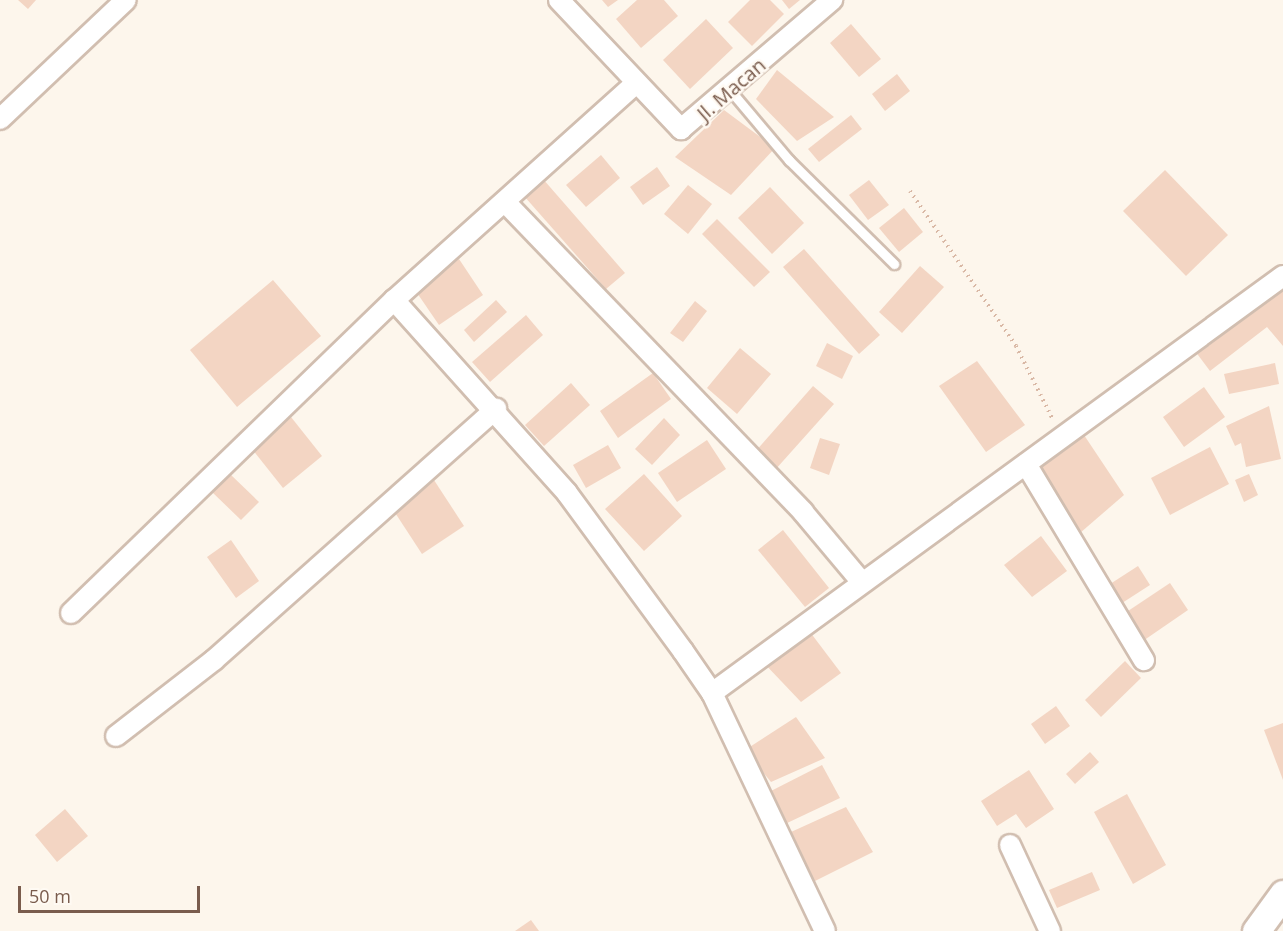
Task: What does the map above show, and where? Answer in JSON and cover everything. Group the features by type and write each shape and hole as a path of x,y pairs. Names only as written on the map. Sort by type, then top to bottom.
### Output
{"street":[{"path":"0,119 126,0"},
{"name":"Jl. Macan","path":"559,0 635,84 681,129 730,90 832,0"},
{"path":"72,613 394,300 635,84"},
{"path":"505,202 803,512 860,580"},
{"path":"712,693 860,580 1026,464 1061,436 1283,276"},
{"path":"394,300 496,409 636,582 712,693 825,931"},
{"path":"116,736 223,653 496,409"},
{"path":"1026,464 1144,660"},
{"path":"1010,845 1050,931"},
{"path":"1256,931 1283,894"}],"lane":[{"path":"730,90 789,160 894,264"}],"path":[{"path":"910,190 1016,346 1061,436"}],"building":[{"path":"18,0 36,0 28,9"},
{"path":"602,0 618,0 608,7"},
{"path":"637,0 664,0 678,16 641,48 616,19"},
{"path":"750,0 770,0 784,14 752,46 728,22"},
{"path":"782,0 800,0 789,9"},
{"path":"706,19 733,48 690,89 663,60"},
{"path":"851,24 881,59 859,77 830,43"},
{"path":"777,70 834,117 797,141 756,99"},
{"path":"897,74 910,91 885,111 872,94"},
{"path":"724,110 775,148 731,195 675,157"},
{"path":"851,115 862,129 819,162 808,149"},
{"path":"601,155 620,178 586,207 566,185"},
{"path":"657,167 670,186 643,205 630,187"},
{"path":"1165,170 1228,235 1186,276 1123,211"},
{"path":"543,179 625,273 606,289 524,196"},
{"path":"869,180 889,205 868,220 849,195"},
{"path":"688,185 712,204 688,234 664,214"},
{"path":"770,187 804,223 772,254 738,218"},
{"path":"904,208 923,232 899,252 879,228"},
{"path":"717,219 770,272 754,287 702,234"},
{"path":"804,249 880,335 859,354 783,267"},
{"path":"459,259 483,295 439,325 415,290"},
{"path":"920,266 944,287 902,333 879,312"},
{"path":"273,280 321,336 237,407 190,350"},
{"path":"1283,284 1283,346 1267,327 1210,371 1195,351"},
{"path":"496,300 507,312 474,342 464,330"},
{"path":"695,301 707,311 683,342 670,333"},
{"path":"526,315 543,335 490,382 472,362"},
{"path":"827,343 853,356 842,379 816,366"},
{"path":"740,348 771,374 737,414 707,388"},
{"path":"977,361 1025,425 986,452 939,386"},
{"path":"1275,363 1279,384 1229,394 1224,374"},
{"path":"653,373 671,399 618,438 600,411"},
{"path":"571,383 590,405 544,446 525,425"},
{"path":"813,386 834,404 775,470 755,452"},
{"path":"1204,387 1225,417 1184,447 1163,417"},
{"path":"1269,406 1281,459 1246,467 1241,443 1235,446 1226,426"},
{"path":"291,417 322,456 283,488 252,449"},
{"path":"664,418 680,435 652,465 635,449"},
{"path":"1082,432 1124,495 1080,533 1034,469"},
{"path":"820,438 840,444 829,475 810,468"},
{"path":"707,440 726,469 677,502 658,473"},
{"path":"608,445 621,468 586,488 573,465"},
{"path":"1210,447 1229,484 1170,515 1151,478"},
{"path":"230,474 259,502 241,520 212,492"},
{"path":"644,474 682,516 644,551 605,509"},
{"path":"1249,474 1258,495 1244,502 1235,480"},
{"path":"432,477 464,526 422,554 390,505"},
{"path":"783,530 829,588 805,607 758,550"},
{"path":"1041,536 1067,571 1032,597 1004,565"},
{"path":"231,540 259,581 236,598 207,557"},
{"path":"1138,566 1150,585 1119,605 1107,586"},
{"path":"1170,583 1188,610 1140,643 1122,615"},
{"path":"807,628 841,673 801,702 760,659"},
{"path":"1125,661 1141,678 1101,717 1085,700"},
{"path":"1056,706 1070,726 1045,744 1031,724"},
{"path":"796,717 825,758 771,782 745,750"},
{"path":"1283,723 1283,780 1264,730"},
{"path":"1090,752 1099,762 1075,784 1066,774"},
{"path":"822,765 840,798 785,824 769,792"},
{"path":"1029,770 1054,809 1026,828 1016,814 997,826 981,801"},
{"path":"1127,794 1166,865 1133,884 1094,812"},
{"path":"846,807 873,852 813,882 791,832"},
{"path":"65,809 88,836 57,862 35,835"},
{"path":"1092,872 1100,890 1057,908 1049,890"},
{"path":"531,920 539,931 515,931"}]}
